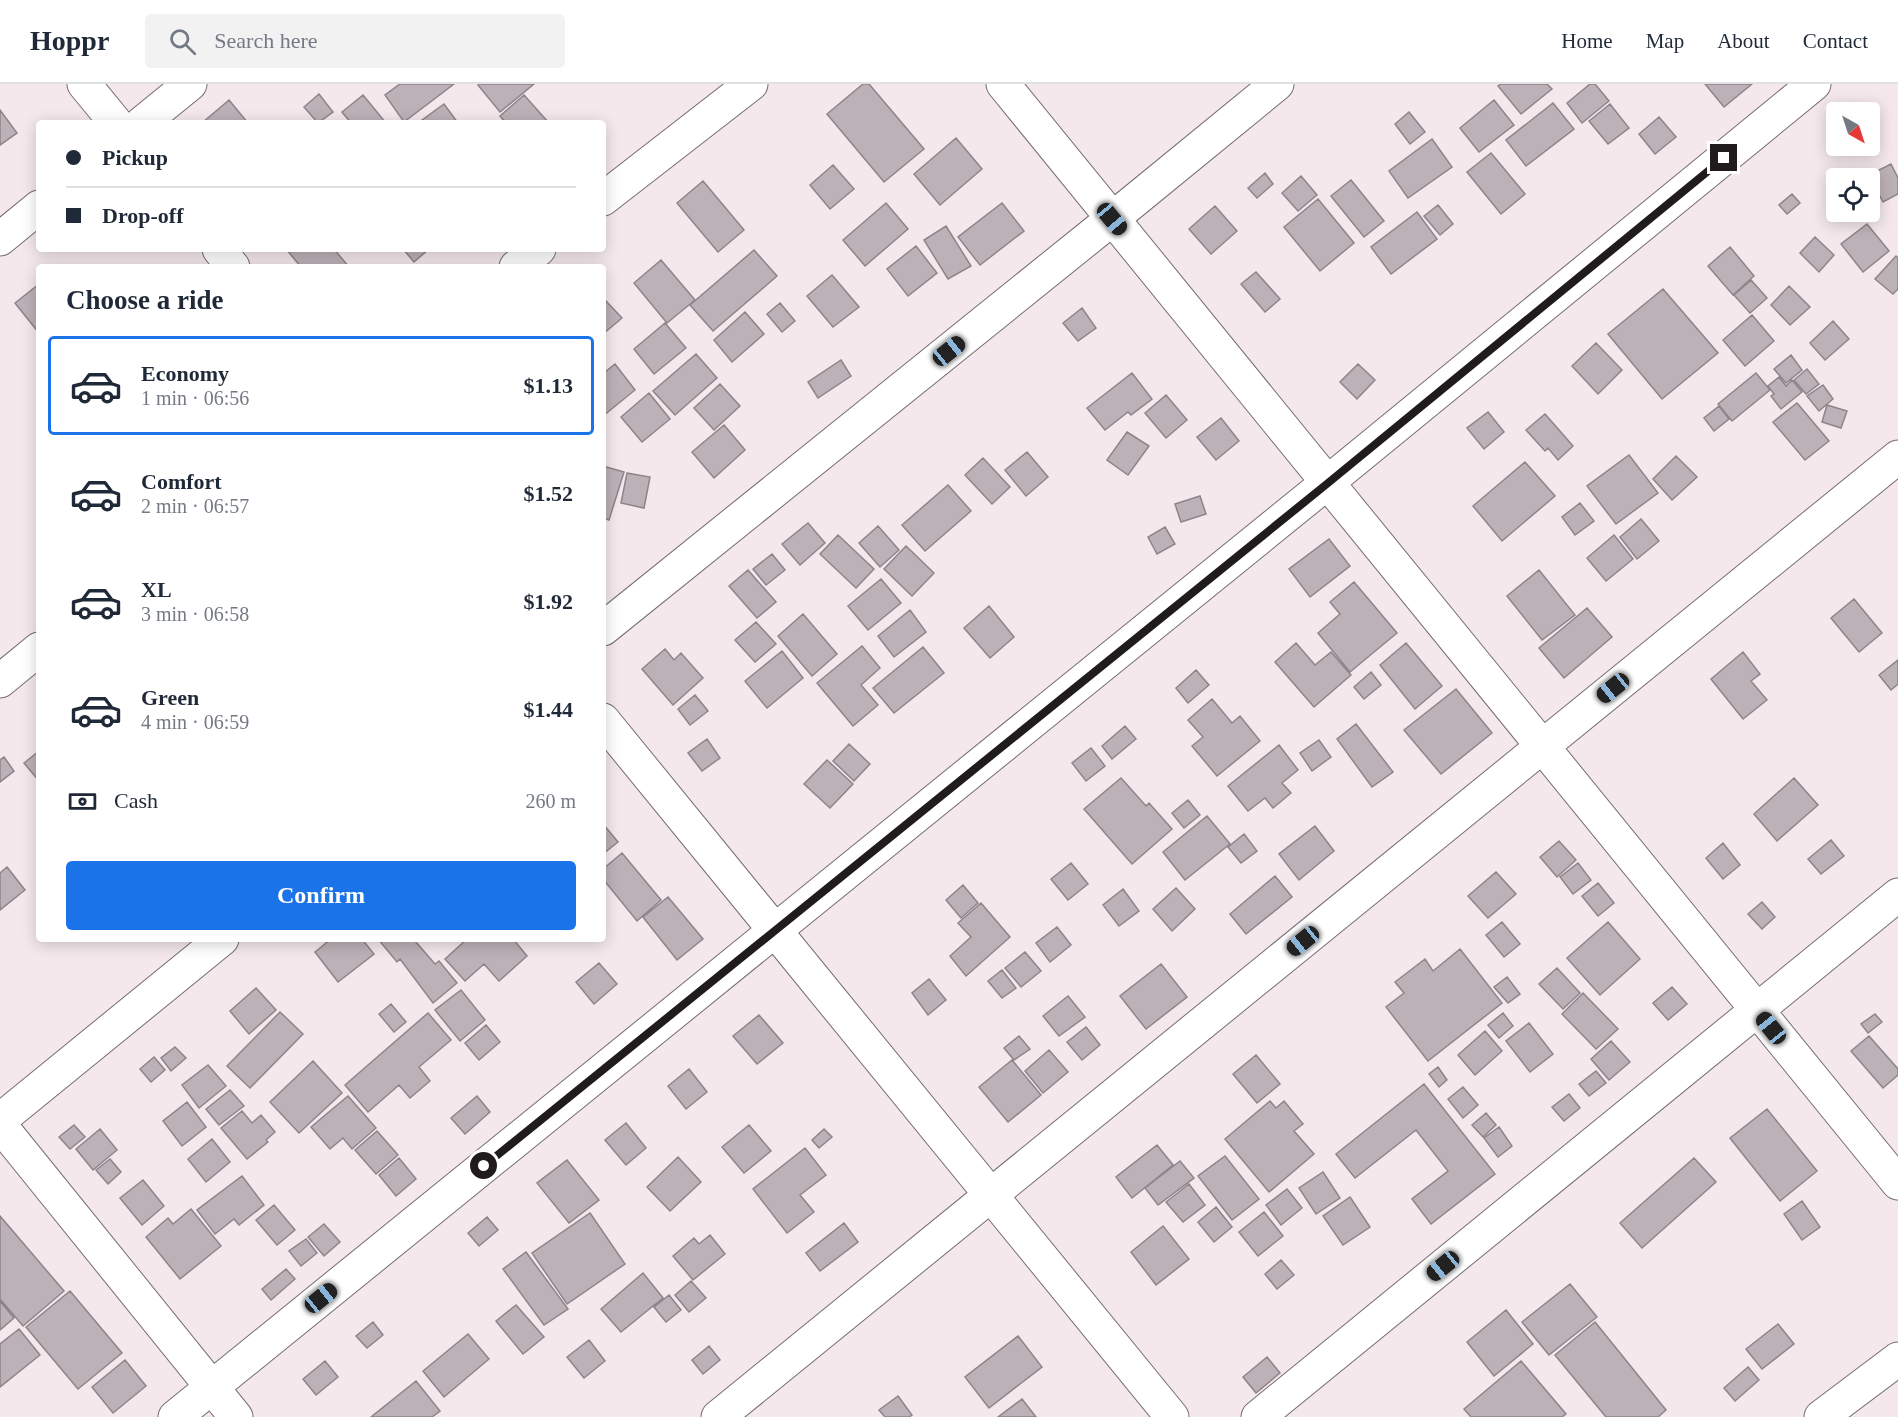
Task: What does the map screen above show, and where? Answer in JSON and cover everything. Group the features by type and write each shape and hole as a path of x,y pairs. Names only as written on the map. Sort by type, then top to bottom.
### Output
{"street":[{"path":"84,84 114,120"},
{"path":"146,120 190,84"},
{"path":"606,197 751,84"},
{"path":"1003,84 1898,1183"},
{"path":"606,627 1276,84"},
{"path":"175,1417 1328,483 1814,84"},
{"path":"0,239 36,209"},
{"path":"221,252 231,264"},
{"path":"520,264 535,252"},
{"path":"718,1417 1898,457"},
{"path":"0,681 36,651"},
{"path":"606,724 1172,1417"},
{"path":"1258,1417 1898,896"},
{"path":"0,1120 218,942"},
{"path":"0,1125 236,1417"},
{"path":"1821,1417 1898,1359"}],"building":[{"path":"400,84 454,84 407,120 403,120 385,95"},
{"path":"479,84 534,84 500,112"},
{"path":"863,84 869,84 924,149 884,182 827,114"},
{"path":"1501,84 1547,84 1552,89 1521,114 1498,86"},
{"path":"1590,84 1595,84 1609,101 1582,123 1567,103"},
{"path":"1705,84 1752,84 1724,107"},
{"path":"319,94 333,112 322,120 315,120 304,107"},
{"path":"363,95 384,120 349,120 342,112"},
{"path":"524,95 546,120 503,120 500,116"},
{"path":"229,100 246,120 206,120"},
{"path":"1494,100 1514,125 1479,152 1460,128"},
{"path":"1553,103 1574,129 1526,166 1506,140"},
{"path":"444,104 456,120 422,120"},
{"path":"1610,104 1629,128 1608,144 1589,121"},
{"path":"0,110 17,133 0,145"},
{"path":"1409,112 1425,132 1410,144 1395,124"},
{"path":"1659,117 1676,137 1655,154 1639,134"},
{"path":"956,138 982,169 940,205 914,174"},
{"path":"1432,139 1452,167 1408,198 1389,171"},
{"path":"1491,153 1525,194 1501,214 1467,172"},
{"path":"1891,164 1898,178 1898,194 1883,202 1880,196 1880,170"},
{"path":"833,165 854,189 830,209 810,185"},
{"path":"1265,173 1273,184 1257,198 1248,188"},
{"path":"1301,176 1317,195 1298,211 1282,193"},
{"path":"1351,180 1384,221 1364,237 1331,196"},
{"path":"703,181 744,230 718,252 677,203"},
{"path":"1792,194 1800,203 1787,214 1779,205"},
{"path":"1318,199 1354,243 1320,271 1284,227"},
{"path":"886,203 908,229 865,266 843,240"},
{"path":"1002,203 1024,231 980,265 958,237"},
{"path":"1438,205 1453,224 1440,235 1424,216"},
{"path":"1215,206 1237,231 1211,254 1189,229"},
{"path":"1417,212 1437,239 1391,274 1371,247"},
{"path":"1867,224 1889,251 1863,272 1841,244"},
{"path":"946,226 971,266 948,279 924,240"},
{"path":"1815,237 1834,255 1819,272 1800,253"},
{"path":"916,246 937,273 908,296 887,269"},
{"path":"1730,247 1754,276 1733,295 1708,266"},
{"path":"754,250 777,276 713,331 690,305"},
{"path":"288,252 336,252 346,264 298,264"},
{"path":"406,252 426,252 414,262"},
{"path":"1896,256 1898,258 1898,289 1893,294 1875,279"},
{"path":"661,260 695,300 667,323 634,283"},
{"path":"1256,272 1280,299 1265,312 1241,284"},
{"path":"832,275 859,307 833,327 807,296"},
{"path":"1751,280 1767,298 1750,313 1734,295"},
{"path":"36,286 36,329 15,303"},
{"path":"1789,286 1810,307 1790,325 1771,305"},
{"path":"1663,289 1718,353 1662,399 1608,334"},
{"path":"606,301 622,318 606,331"},
{"path":"780,303 795,321 782,332 767,314"},
{"path":"1082,308 1096,328 1078,341 1063,323"},
{"path":"745,312 764,334 732,362 714,340"},
{"path":"1752,315 1774,341 1745,366 1723,340"},
{"path":"1833,321 1849,339 1825,360 1810,343"},
{"path":"665,323 686,348 654,374 634,349"},
{"path":"1596,343 1622,370 1598,394 1572,366"},
{"path":"696,354 717,378 675,415 653,391"},
{"path":"1791,355 1802,370 1786,383 1774,369"},
{"path":"841,360 851,376 818,398 808,382"},
{"path":"615,364 635,390 606,414 606,371"},
{"path":"1358,364 1375,380 1357,399 1340,382"},
{"path":"1807,369 1819,384 1806,394 1794,380"},
{"path":"1132,373 1152,399 1131,415 1128,412 1105,430 1087,408"},
{"path":"1756,373 1770,390 1732,421 1718,404"},
{"path":"1779,377 1786,386 1792,380 1802,392 1781,409 1771,396 1774,394 1768,386"},
{"path":"720,384 740,406 714,430 694,408"},
{"path":"1823,385 1833,399 1819,411 1807,396"},
{"path":"649,393 670,419 642,442 621,417"},
{"path":"1166,395 1187,420 1166,438 1145,413"},
{"path":"1797,403 1829,441 1805,460 1773,422"},
{"path":"1827,405 1847,411 1841,428 1822,422"},
{"path":"1719,406 1729,419 1714,431 1704,418"},
{"path":"1488,412 1504,432 1484,449 1467,428"},
{"path":"1545,414 1573,446 1558,460 1548,448 1545,451 1526,430"},
{"path":"1221,418 1239,441 1216,460 1197,437"},
{"path":"724,425 745,450 714,478 692,452"},
{"path":"1127,432 1149,446 1128,475 1107,460"},
{"path":"1027,452 1048,477 1026,496 1005,470"},
{"path":"1629,455 1658,493 1616,524 1587,486"},
{"path":"1676,456 1697,477 1672,500 1653,479"},
{"path":"983,458 1010,487 992,504 965,475"},
{"path":"1525,462 1555,496 1502,541 1473,506"},
{"path":"606,467 624,472 609,520 606,519"},
{"path":"627,473 650,477 644,508 621,503"},
{"path":"948,485 971,511 925,551 902,525"},
{"path":"1200,496 1206,514 1181,522 1175,504"},
{"path":"1580,503 1594,521 1575,535 1562,517"},
{"path":"1641,519 1659,541 1637,559 1620,537"},
{"path":"808,523 825,543 800,565 782,544"},
{"path":"878,526 899,550 880,567 859,543"},
{"path":"1165,527 1175,544 1157,554 1148,537"},
{"path":"838,535 874,569 856,588 820,554"},
{"path":"1614,535 1633,559 1606,581 1587,558"},
{"path":"1329,539 1350,566 1310,597 1289,569"},
{"path":"906,546 934,573 912,596 884,569"},
{"path":"772,554 785,570 766,585 753,569"},
{"path":"748,570 776,602 757,618 729,586"},
{"path":"1539,570 1575,615 1542,640 1507,596"},
{"path":"881,579 901,603 868,630 848,606"},
{"path":"1354,582 1397,633 1350,672 1318,633 1340,614 1330,602"},
{"path":"1854,599 1882,633 1859,652 1831,618"},
{"path":"989,606 1014,637 990,658 964,628"},
{"path":"1587,608 1612,637 1564,678 1539,648"},
{"path":"910,610 926,632 894,657 878,636"},
{"path":"803,614 837,654 812,676 778,636"},
{"path":"756,622 776,644 755,662 735,640"},
{"path":"1296,643 1315,665 1331,652 1351,675 1314,707 1275,662"},
{"path":"1406,643 1442,686 1415,709 1380,665"},
{"path":"862,646 880,668 861,685 878,705 853,726 817,683"},
{"path":"923,647 944,673 894,713 873,688"},
{"path":"665,649 674,660 681,653 703,678 673,705 642,669"},
{"path":"782,651 803,678 767,708 745,681"},
{"path":"1743,652 1760,674 1751,681 1767,700 1743,719 1711,679"},
{"path":"1898,660 1898,684 1891,690 1879,675"},
{"path":"1196,670 1209,685 1188,703 1176,688"},
{"path":"1371,672 1381,685 1364,699 1354,687"},
{"path":"1456,689 1492,733 1441,774 1404,730"},
{"path":"695,695 708,711 690,725 678,709"},
{"path":"1212,699 1232,723 1240,716 1260,741 1217,776 1192,746 1203,737 1188,720"},
{"path":"1356,724 1393,772 1372,787 1337,739"},
{"path":"1125,726 1136,739 1112,759 1102,746"},
{"path":"707,739 720,758 702,771 688,753"},
{"path":"1319,740 1331,757 1312,771 1300,753"},
{"path":"849,744 870,764 854,781 833,761"},
{"path":"1279,745 1298,770 1282,783 1291,793 1273,808 1265,798 1248,811 1228,786"},
{"path":"1091,748 1105,766 1086,781 1072,763"},
{"path":"36,753 36,777 24,763"},
{"path":"4,757 14,771 0,782 0,760"},
{"path":"827,760 853,784 830,808 804,784"},
{"path":"1121,778 1146,806 1149,803 1172,829 1132,864 1084,809"},
{"path":"1794,778 1818,805 1777,841 1754,814"},
{"path":"1188,800 1200,815 1184,828 1172,813"},
{"path":"1207,816 1230,844 1185,880 1163,852"},
{"path":"1315,826 1334,851 1299,880 1279,854"},
{"path":"606,828 618,842 606,852"},
{"path":"1244,834 1257,851 1241,863 1228,847"},
{"path":"1831,840 1844,856 1821,874 1808,859"},
{"path":"1559,841 1576,860 1557,877 1540,857"},
{"path":"1723,843 1740,865 1723,879 1706,858"},
{"path":"622,853 661,900 637,921 606,883 606,866"},
{"path":"1071,863 1088,884 1068,900 1051,879"},
{"path":"1578,863 1591,880 1573,894 1560,877"},
{"path":"7,867 25,890 0,910 0,873"},
{"path":"1496,872 1516,894 1488,918 1468,896"},
{"path":"1275,876 1292,897 1246,934 1230,914"},
{"path":"1598,883 1614,903 1598,916 1582,896"},
{"path":"963,885 978,903 961,918 946,900"},
{"path":"1176,888 1195,909 1172,931 1153,909"},
{"path":"1123,889 1139,911 1119,926 1103,905"},
{"path":"668,897 703,939 677,960 643,917"},
{"path":"1762,902 1775,917 1762,929 1748,914"},
{"path":"981,903 1010,937 966,976 950,956 971,937 958,923"},
{"path":"1502,922 1520,944 1504,957 1486,935"},
{"path":"1608,922 1640,959 1600,995 1567,958"},
{"path":"1057,927 1071,945 1050,962 1036,943"},
{"path":"327,942 364,942 374,954 338,982 315,952"},
{"path":"380,942 416,942 435,964 439,961 457,983 433,1003 400,959 397,962"},
{"path":"464,942 515,942 527,956 499,981 484,964 465,981 445,959"},
{"path":"1460,949 1502,1003 1428,1061 1386,1007 1404,993 1395,982 1425,959 1433,971"},
{"path":"1025,952 1041,971 1021,987 1005,968"},
{"path":"599,963 617,984 594,1004 576,982"},
{"path":"1161,964 1187,997 1146,1029 1120,996"},
{"path":"1557,968 1580,993 1563,1009 1539,984"},
{"path":"1002,970 1016,988 1002,998 988,981"},
{"path":"1507,977 1520,994 1508,1003 1494,987"},
{"path":"929,979 946,1000 928,1015 912,993"},
{"path":"1672,987 1687,1004 1668,1020 1653,1003"},
{"path":"256,988 276,1010 249,1034 230,1011"},
{"path":"461,990 485,1020 460,1041 435,1010"},
{"path":"1583,993 1618,1029 1596,1049 1562,1014"},
{"path":"1068,996 1085,1017 1059,1036 1043,1016"},
{"path":"391,1004 406,1022 394,1032 379,1014"},
{"path":"280,1012 303,1034 250,1088 227,1066"},
{"path":"428,1013 451,1040 419,1067 430,1081 410,1098 399,1085 368,1112 345,1085"},
{"path":"1503,1013 1513,1026 1499,1038 1488,1025"},
{"path":"1875,1014 1882,1022 1868,1033 1861,1024"},
{"path":"759,1015 783,1043 757,1064 733,1036"},
{"path":"1529,1023 1553,1054 1530,1072 1506,1041"},
{"path":"486,1025 500,1042 479,1060 465,1043"},
{"path":"1086,1027 1100,1045 1082,1060 1067,1042"},
{"path":"1485,1031 1502,1051 1475,1075 1458,1055"},
{"path":"1019,1036 1030,1049 1014,1060 1004,1048"},
{"path":"1869,1036 1898,1069 1898,1075 1883,1088 1851,1051"},
{"path":"1611,1041 1630,1062 1609,1080 1591,1059"},
{"path":"175,1047 186,1058 171,1071 161,1058"},
{"path":"1049,1050 1068,1072 1043,1093 1025,1071"},
{"path":"1256,1055 1280,1084 1257,1103 1233,1074"},
{"path":"154,1057 165,1070 151,1082 140,1069"},
{"path":"1012,1060 1041,1095 1008,1122 979,1087"},
{"path":"313,1061 342,1093 299,1133 270,1102"},
{"path":"208,1065 226,1086 199,1108 182,1085"},
{"path":"1438,1067 1447,1080 1439,1087 1429,1074"},
{"path":"689,1069 707,1092 686,1109 668,1086"},
{"path":"1596,1071 1606,1083 1589,1096 1579,1084"},
{"path":"1424,1084 1495,1174 1431,1224 1412,1199 1448,1171 1416,1130 1355,1178 1336,1154"},
{"path":"1463,1087 1478,1105 1463,1118 1448,1099"},
{"path":"230,1090 244,1106 219,1125 206,1109"},
{"path":"1569,1094 1580,1108 1564,1121 1552,1107"},
{"path":"348,1096 376,1128 352,1149 343,1138 330,1149 311,1127"},
{"path":"477,1096 490,1112 465,1134 451,1118"},
{"path":"1270,1101 1276,1108 1284,1101 1303,1124 1294,1131 1314,1154 1269,1192 1225,1139"},
{"path":"187,1102 206,1127 182,1146 163,1121"},
{"path":"1767,1109 1817,1171 1780,1201 1730,1138"},
{"path":"242,1111 252,1123 261,1115 275,1132 266,1140 268,1142 247,1159 221,1128"},
{"path":"1486,1113 1496,1125 1483,1137 1472,1125"},
{"path":"626,1123 646,1148 626,1165 605,1140"},
{"path":"74,1125 85,1137 70,1149 59,1137"},
{"path":"749,1125 771,1151 744,1173 722,1147"},
{"path":"1499,1127 1512,1146 1498,1157 1484,1138"},
{"path":"100,1129 117,1150 93,1170 76,1149"},
{"path":"824,1129 832,1137 819,1148 812,1140"},
{"path":"377,1131 398,1155 376,1174 355,1150"},
{"path":"212,1139 230,1162 206,1182 188,1159"},
{"path":"1157,1145 1173,1165 1132,1198 1116,1177"},
{"path":"805,1148 826,1175 800,1195 814,1212 787,1233 753,1189"},
{"path":"1225,1156 1259,1199 1232,1220 1198,1176"},
{"path":"678,1157 701,1182 670,1211 647,1187"},
{"path":"399,1158 416,1179 396,1196 379,1175"},
{"path":"1694,1158 1716,1182 1642,1248 1620,1223"},
{"path":"110,1159 121,1172 108,1184 96,1170"},
{"path":"567,1160 599,1200 569,1223 537,1183"},
{"path":"1180,1161 1194,1178 1158,1205 1145,1188"},
{"path":"1323,1172 1340,1198 1316,1214 1299,1188"},
{"path":"242,1176 264,1205 239,1225 234,1219 215,1234 197,1210"},
{"path":"143,1180 164,1206 142,1225 120,1198"},
{"path":"1189,1184 1205,1205 1183,1222 1166,1202"},
{"path":"1287,1189 1302,1208 1281,1225 1266,1205"},
{"path":"1350,1197 1370,1227 1343,1245 1323,1216"},
{"path":"1802,1201 1820,1227 1802,1240 1784,1214"},
{"path":"274,1205 295,1230 277,1245 256,1220"},
{"path":"1216,1207 1232,1227 1214,1242 1198,1222"},
{"path":"191,1209 221,1246 180,1279 146,1237 168,1218 173,1224"},
{"path":"1264,1212 1283,1236 1258,1256 1239,1232"},
{"path":"590,1213 625,1264 567,1304 532,1253"},
{"path":"0,1216 64,1291 23,1326 0,1299"},
{"path":"487,1217 498,1230 479,1246 468,1233"},
{"path":"844,1223 858,1242 820,1271 806,1253"},
{"path":"324,1224 340,1242 324,1256 308,1237"},
{"path":"1163,1226 1189,1259 1156,1285 1131,1252"},
{"path":"710,1235 725,1254 693,1280 673,1256 694,1238 699,1244"},
{"path":"306,1239 317,1253 301,1266 289,1251"},
{"path":"526,1252 568,1309 544,1325 503,1269"},
{"path":"1281,1260 1294,1275 1277,1289 1265,1274"},
{"path":"286,1269 295,1279 271,1300 262,1289"},
{"path":"643,1273 663,1298 621,1332 601,1309"},
{"path":"691,1281 706,1298 689,1312 675,1295"},
{"path":"1570,1284 1597,1317 1549,1355 1522,1322"},
{"path":"70,1291 122,1353 78,1389 26,1327"},
{"path":"669,1295 681,1310 666,1322 654,1307"},
{"path":"0,1301 14,1318 0,1330"},
{"path":"516,1305 544,1337 523,1354 496,1321"},
{"path":"1506,1310 1533,1344 1494,1376 1467,1342"},
{"path":"373,1322 383,1335 367,1348 356,1336"},
{"path":"1595,1322 1666,1410 1658,1417 1606,1417 1555,1355"},
{"path":"1778,1324 1794,1344 1762,1369 1746,1349"},
{"path":"19,1329 40,1355 0,1387 0,1344"},
{"path":"468,1334 489,1359 444,1397 423,1371"},
{"path":"1018,1336 1042,1367 989,1408 965,1377"},
{"path":"589,1340 605,1361 584,1378 567,1357"},
{"path":"709,1346 720,1360 703,1374 692,1360"},
{"path":"1267,1357 1280,1373 1256,1393 1243,1377"},
{"path":"125,1360 146,1386 113,1413 92,1387"},
{"path":"325,1361 338,1377 316,1395 303,1379"},
{"path":"1521,1361 1566,1414 1562,1417 1471,1417 1464,1409"},
{"path":"1748,1367 1759,1380 1735,1401 1724,1388"},
{"path":"416,1381 440,1411 432,1417 371,1417"},
{"path":"898,1396 912,1415 885,1417 879,1410"},
{"path":"1022,1399 1036,1417 998,1417"}],"route":[{"path":"484,1166 1328,483 1724,158"}]}
